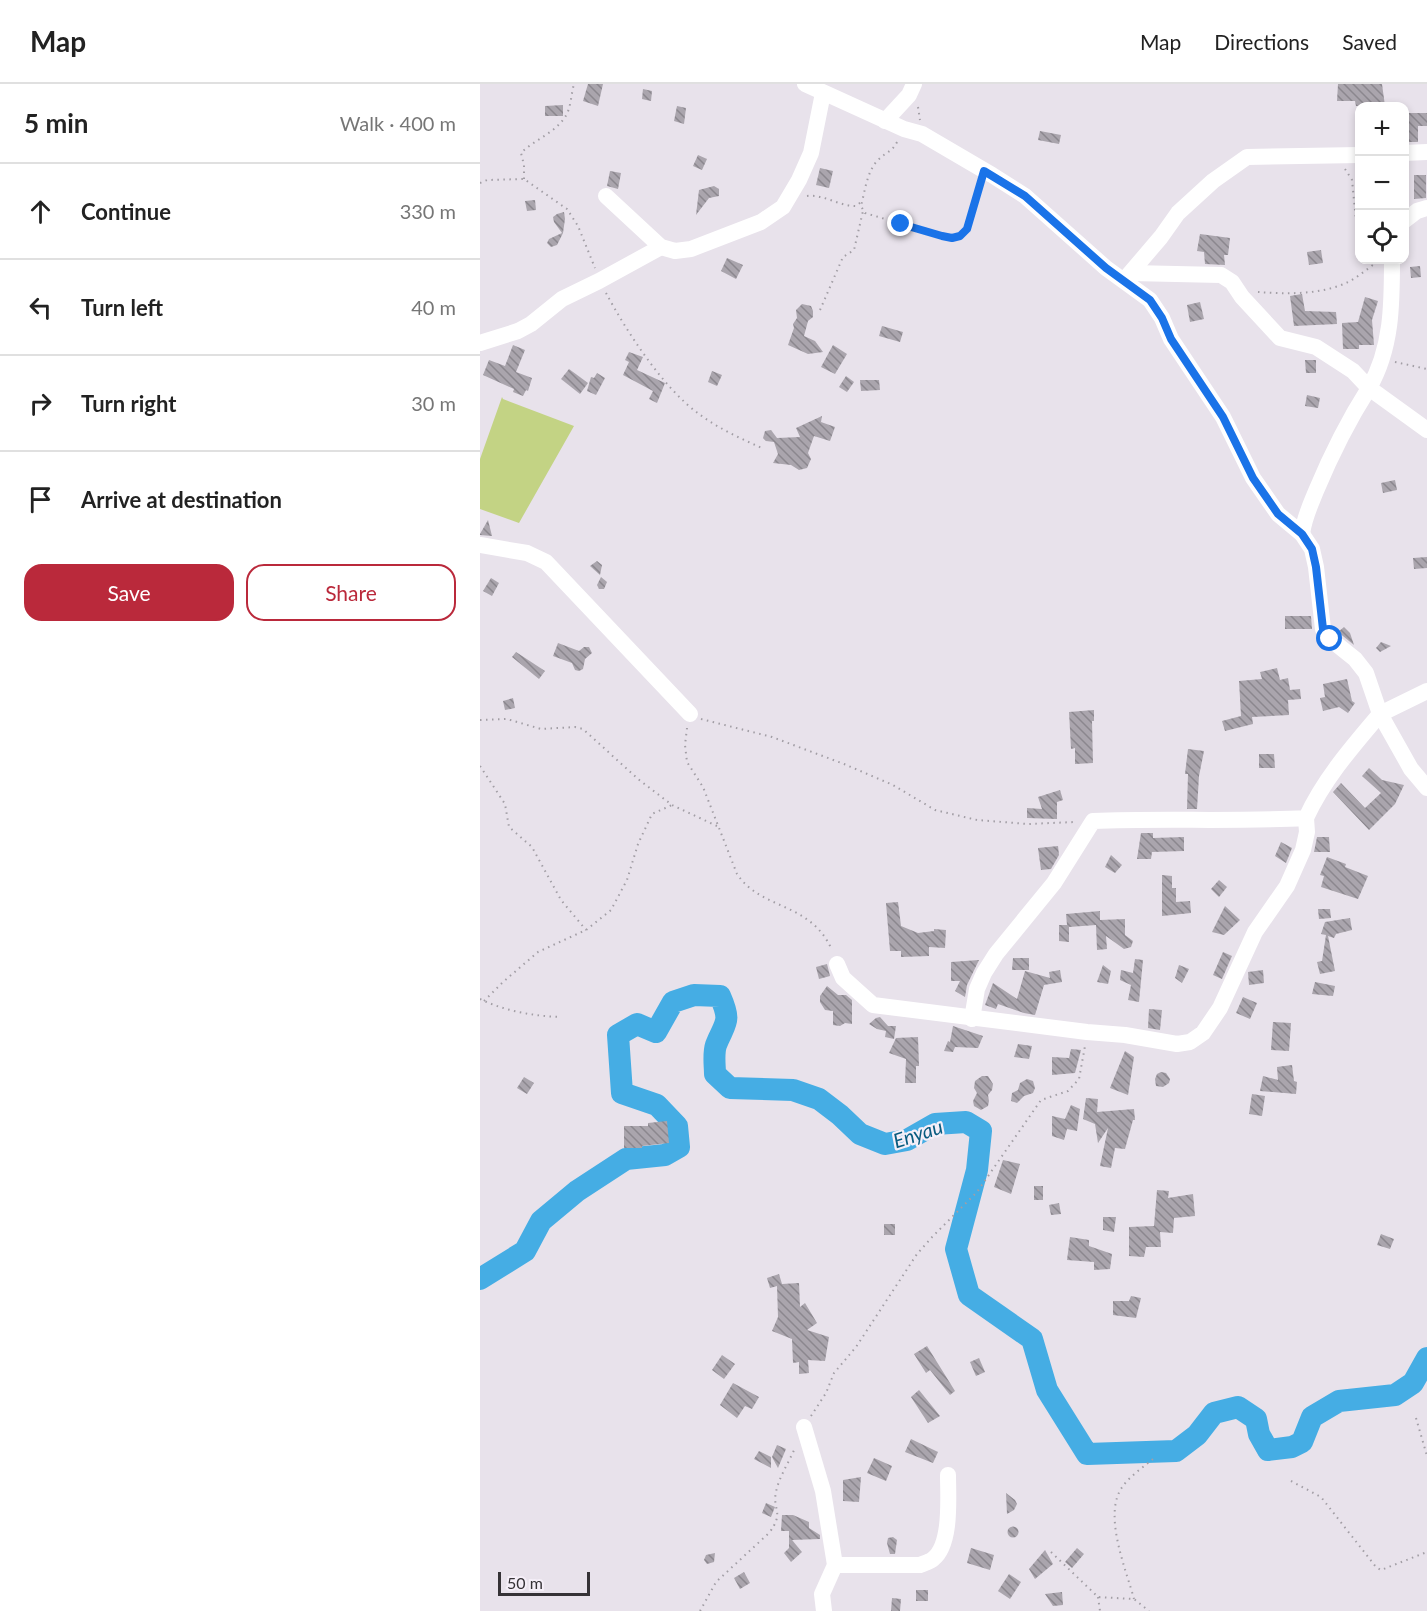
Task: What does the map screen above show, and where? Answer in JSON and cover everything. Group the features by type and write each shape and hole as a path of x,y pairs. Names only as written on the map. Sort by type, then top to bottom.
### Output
{"street":[{"path":"805,84 885,121 922,134 1025,196 1106,268 1127,277 1150,300 1162,318 1171,339 1223,417 1253,478 1278,514 1302,534 1312,549 1323,629 1330,639 1355,659 1366,673 1380,714 1411,769 1427,788"},
{"path":"885,121 912,89"},
{"path":"606,196 661,247 675,251 692,249 761,222 778,212 793,190 811,153 823,93"},
{"path":"1409,153 1427,152"},
{"path":"1127,277 1178,213 1213,181 1247,158 1355,155"},
{"path":"1409,217 1417,211 1427,208"},
{"path":"480,343 518,331 531,324 562,299 661,247"},
{"path":"1302,534 1305,516 1327,465 1347,422 1369,388 1382,359 1392,309 1392,264"},
{"path":"1127,277 1221,275 1232,282 1242,297 1280,338 1316,347 1353,370 1369,388 1427,430"},
{"path":"480,545 527,553 546,562 690,714"},
{"path":"837,964 843,978 873,1005 1125,1035 1177,1044 1190,1042 1203,1033 1220,1008 1255,932 1287,886 1303,850 1307,832 1306,818 1317,795 1380,714 1427,690"},
{"path":"972,1018 977,988 984,973 996,954 1054,883 1093,821 1306,818"},
{"path":"804,1426 824,1491 835,1565 822,1594 824,1611"},
{"path":"835,1565 920,1565 933,1560 940,1551 948,1520 948,1475"}],"path":[{"path":"524,179 524,165 520,153 544,137 566,116 574,84"},
{"path":"912,89 919,108 922,134"},
{"path":"820,310 843,257 854,250 863,212 861,206 871,171 879,159 893,150 904,129"},
{"path":"1337,156 1352,180 1355,210"},
{"path":"863,212 942,236 952,238 960,236 967,229 984,171"},
{"path":"480,183 487,180 524,179 567,208 586,243 599,281 622,321 682,400 724,430 764,449"},
{"path":"1238,289 1290,294 1327,288 1346,283 1374,264"},
{"path":"1382,359 1427,369"},
{"path":"837,964 827,939 814,923 754,891 743,883 737,874 703,788 687,762 685,745 690,714 706,722 772,737 844,764 893,784 935,810 977,820 997,822 1028,824 1093,821"},
{"path":"480,720 507,719 541,729 575,727 583,729 638,779 672,805 719,827"},
{"path":"480,766 505,804 509,827 532,847 561,900 586,930"},
{"path":"484,1001 538,952 586,930 611,910 627,880 638,844 652,814 672,805"},
{"path":"480,999 509,1010 543,1017 560,1017"},
{"path":"804,1426 826,1393 834,1373 856,1347 917,1254 977,1192 1041,1100 1068,1091 1079,1079 1087,1032"},
{"path":"1416,1418 1427,1456"},
{"path":"700,1611 716,1582 776,1524 778,1511 776,1491 795,1448"},
{"path":"1134,1599 1115,1527 1114,1507 1122,1486 1154,1458"},
{"path":"1291,1481 1321,1497 1376,1567 1381,1570 1427,1552"},
{"path":"1051,1551 1098,1597 1100,1611"},
{"path":"1098,1597 1134,1599 1149,1611"}],"green space":[{"path":"502,397 574,426 519,523 480,509 480,459"}],"building":[{"path":"588,84 603,84 598,106 583,101"},
{"path":"1338,84 1382,84 1384,102 1337,101"},
{"path":"643,89 652,91 651,101 642,99"},
{"path":"563,105 563,116 545,116 545,106"},
{"path":"677,106 686,108 684,124 674,121"},
{"path":"1409,113 1427,113 1427,126 1418,126 1418,142 1409,142"},
{"path":"1040,131 1061,135 1059,144 1038,140"},
{"path":"698,155 707,159 702,170 693,166"},
{"path":"820,168 833,171 829,188 816,185"},
{"path":"610,171 621,173 618,189 607,186"},
{"path":"1414,175 1426,175 1426,198 1414,199"},
{"path":"714,186 719,189 719,196 709,198 696,215 699,190"},
{"path":"535,200 536,210 527,211 525,201"},
{"path":"564,212 563,233 557,245 551,247 547,243 549,239 562,233 553,217"},
{"path":"1200,234 1230,238 1228,255 1224,255 1225,265 1205,264 1204,252 1197,251"},
{"path":"1321,250 1323,263 1309,265 1307,252"},
{"path":"727,258 743,265 736,279 721,271"},
{"path":"1420,266 1421,277 1411,278 1410,267"},
{"path":"1302,294 1305,311 1336,312 1337,324 1294,326 1290,296"},
{"path":"1365,297 1378,301 1372,320 1374,345 1359,345 1359,349 1343,349 1342,323 1358,322"},
{"path":"1200,302 1204,319 1190,322 1187,305"},
{"path":"802,304 811,306 813,311 813,317 808,321 804,336 815,341 823,352 808,354 788,345 794,328 793,324 797,318 796,310"},
{"path":"882,326 903,332 900,342 879,336"},
{"path":"513,345 525,350 516,372 532,378 528,391 526,390 523,396 513,392 514,389 483,375 489,360 505,366"},
{"path":"833,345 847,354 835,374 821,367"},
{"path":"629,352 643,357 637,370 665,383 657,403 649,399 653,391 623,375 629,362 625,360"},
{"path":"1305,360 1316,360 1316,373 1306,373"},
{"path":"569,369 588,383 580,394 561,379"},
{"path":"712,371 722,375 717,386 708,382"},
{"path":"597,373 605,378 596,395 587,391 591,377 594,378"},
{"path":"846,376 854,382 847,392 839,387"},
{"path":"860,380 879,380 880,390 861,391"},
{"path":"1307,395 1320,398 1318,408 1305,406"},
{"path":"822,416 821,422 835,427 830,441 814,436 808,453 811,459 807,468 799,470 791,465 773,463 778,454 774,442 763,438 765,431 771,430 777,438 800,437 796,428"},
{"path":"1395,480 1397,490 1383,493 1381,483"},
{"path":"488,520 492,536 480,535 480,534"},
{"path":"1427,557 1427,568 1414,569 1413,558"},
{"path":"597,561 602,565 600,575 590,566"},
{"path":"601,577 607,582 604,589 599,589 597,585"},
{"path":"491,578 499,583 492,596 483,591"},
{"path":"1285,616 1311,616 1312,629 1285,629"},
{"path":"1344,627 1350,633 1354,645 1338,632"},
{"path":"1381,642 1391,646 1380,652 1376,648"},
{"path":"558,643 579,651 584,647 589,647 592,653 585,659 583,669 575,670 572,663 553,656"},
{"path":"516,652 545,671 539,679 512,657"},
{"path":"1277,668 1280,680 1288,678 1290,690 1300,689 1301,699 1288,700 1289,715 1252,717 1253,724 1225,731 1222,721 1241,716 1239,681 1262,679 1260,672"},
{"path":"1347,679 1352,701 1355,703 1348,713 1339,707 1323,711 1320,698 1325,697 1323,684"},
{"path":"513,698 515,708 505,710 503,701"},
{"path":"1094,710 1093,763 1075,764 1075,748 1071,749 1069,712"},
{"path":"1188,749 1204,751 1199,776 1197,809 1187,809 1188,774 1185,774"},
{"path":"1259,754 1274,754 1275,768 1259,768"},
{"path":"1369,768 1382,780 1404,785 1395,804 1369,830 1333,792 1341,783 1365,808 1381,793 1362,776"},
{"path":"1060,790 1063,800 1057,802 1057,819 1027,818 1027,808 1042,809 1038,797"},
{"path":"1141,833 1153,833 1153,838 1184,837 1184,851 1152,852 1151,859 1137,859"},
{"path":"1317,837 1329,837 1330,852 1314,852"},
{"path":"1281,842 1292,848 1286,863 1275,856"},
{"path":"1058,846 1059,855 1051,869 1041,870 1038,848"},
{"path":"1111,855 1122,865 1115,873 1105,867"},
{"path":"1327,857 1368,876 1358,899 1321,887 1324,876 1320,875"},
{"path":"1162,875 1172,876 1172,888 1176,888 1176,902 1190,901 1191,913 1162,916"},
{"path":"1219,880 1227,887 1219,897 1211,889"},
{"path":"898,902 901,926 918,933 934,931 934,929 946,930 945,948 929,947 929,956 901,957 901,951 890,951 886,903"},
{"path":"1225,906 1240,920 1224,935 1212,932"},
{"path":"1318,909 1330,909 1331,918 1319,919"},
{"path":"1100,911 1100,920 1125,919 1125,935 1133,941 1131,947 1124,949 1106,936 1107,949 1097,950 1096,925 1069,927 1069,942 1059,941 1059,925 1067,925 1066,914"},
{"path":"1350,918 1352,930 1336,934 1334,938 1328,936 1335,971 1320,974 1317,962 1322,961 1326,935 1321,934 1325,922"},
{"path":"1223,952 1232,956 1222,979 1213,975"},
{"path":"1013,958 1029,958 1029,970 1012,970"},
{"path":"1135,959 1143,960 1139,1002 1128,1000 1131,985 1120,980 1121,970 1133,973"},
{"path":"979,960 967,985 965,997 955,991 960,981 951,981 951,962"},
{"path":"827,964 830,976 819,979 816,967"},
{"path":"1103,965 1111,971 1108,984 1097,982"},
{"path":"1179,965 1189,969 1182,983 1175,978"},
{"path":"1060,970 1062,982 1044,985 1035,1015 998,1004 996,1009 985,1005 993,983 1017,999 1025,971 1050,978 1049,972"},
{"path":"1263,970 1264,983 1249,985 1248,972"},
{"path":"1315,982 1335,986 1333,996 1312,994"},
{"path":"827,986 838,995 846,995 852,1000 852,1024 833,1025 833,1011 825,1010 820,1002 820,996"},
{"path":"1243,997 1257,1003 1250,1019 1236,1013"},
{"path":"1149,1009 1162,1010 1160,1030 1148,1028"},
{"path":"880,1017 888,1026 896,1026 894,1039 885,1037 886,1031 869,1024"},
{"path":"1273,1022 1291,1023 1289,1051 1271,1050"},
{"path":"953,1026 983,1036 978,1048 955,1047 953,1052 944,1051 948,1041 950,1042"},
{"path":"918,1037 919,1066 916,1066 916,1083 905,1083 906,1059 889,1053 896,1038"},
{"path":"1018,1044 1032,1046 1029,1059 1014,1057"},
{"path":"1071,1049 1081,1050 1075,1073 1052,1075 1052,1057 1069,1058"},
{"path":"1125,1051 1134,1057 1128,1095 1110,1088"},
{"path":"1292,1065 1294,1081 1297,1082 1296,1094 1260,1091 1263,1076 1278,1080 1277,1067"},
{"path":"1161,1072 1166,1073 1170,1079 1169,1083 1163,1087 1156,1086 1155,1079"},
{"path":"982,1076 988,1076 993,1084 988,1095 988,1106 981,1110 974,1106 973,1101 977,1093 974,1088 975,1081"},
{"path":"524,1077 534,1083 527,1094 517,1088"},
{"path":"1027,1079 1033,1081 1035,1088 1033,1093 1024,1096 1017,1103 1011,1101 1012,1093 1018,1090 1020,1083"},
{"path":"1252,1094 1265,1096 1262,1116 1249,1114"},
{"path":"1086,1098 1098,1099 1097,1112 1134,1109 1135,1120 1133,1120 1125,1149 1115,1148 1111,1168 1100,1166 1108,1128 1098,1143 1095,1124 1083,1119"},
{"path":"1071,1105 1080,1109 1077,1131 1067,1129 1064,1140 1052,1136 1052,1116 1065,1119"},
{"path":"667,1121 669,1143 642,1146 642,1148 624,1148 624,1126 648,1126 648,1123"},
{"path":"1003,1160 1020,1164 1011,1194 994,1187"},
{"path":"1034,1186 1043,1186 1043,1200 1034,1200"},
{"path":"1157,1190 1169,1191 1168,1198 1193,1194 1195,1216 1174,1218 1173,1233 1160,1232 1161,1247 1146,1247 1144,1257 1129,1256 1129,1227 1154,1226"},
{"path":"1059,1203 1061,1214 1051,1215 1049,1205"},
{"path":"1103,1217 1116,1217 1114,1232 1103,1230"},
{"path":"884,1224 895,1224 895,1235 884,1235"},
{"path":"1381,1234 1394,1239 1390,1249 1377,1245"},
{"path":"1070,1237 1089,1240 1089,1246 1112,1254 1110,1269 1094,1270 1094,1262 1067,1260"},
{"path":"779,1274 782,1284 799,1283 800,1307 805,1303 817,1323 807,1330 829,1337 825,1361 808,1360 809,1373 799,1374 799,1362 793,1363 792,1339 772,1331 778,1317 777,1286 770,1288 767,1278"},
{"path":"1131,1296 1141,1298 1136,1318 1113,1315 1113,1301 1129,1301"},
{"path":"927,1346 955,1391 950,1395 930,1370 926,1373 914,1354"},
{"path":"722,1355 735,1364 724,1379 712,1370"},
{"path":"979,1358 985,1372 976,1376 970,1362"},
{"path":"733,1383 759,1397 752,1409 745,1406 737,1418 720,1405"},
{"path":"919,1390 940,1416 928,1423 911,1397"},
{"path":"911,1439 938,1452 933,1463 905,1452"},
{"path":"777,1445 786,1449 778,1468 772,1457"},
{"path":"759,1451 771,1457 771,1468 754,1459"},
{"path":"874,1458 892,1466 886,1481 867,1473"},
{"path":"861,1477 859,1502 843,1501 843,1480"},
{"path":"1006,1493 1017,1504 1014,1510 1007,1514"},
{"path":"766,1503 775,1507 771,1517 762,1513"},
{"path":"782,1515 793,1515 809,1522 809,1528 820,1535 820,1539 792,1540 802,1552 791,1562 784,1553 789,1548 789,1531 781,1531"},
{"path":"1013,1527 1017,1528 1017,1536 1013,1537 1009,1536 1008,1532 1009,1528"},
{"path":"893,1537 897,1540 895,1554 890,1554 887,1543 888,1538"},
{"path":"971,1548 994,1555 990,1570 967,1563"},
{"path":"1077,1548 1084,1554 1072,1568 1065,1562"},
{"path":"1045,1550 1053,1564 1035,1579 1029,1569"},
{"path":"715,1553 714,1562 707,1564 704,1560 706,1555"},
{"path":"744,1572 750,1583 740,1589 734,1578"},
{"path":"1009,1574 1021,1582 1010,1599 998,1591"},
{"path":"916,1590 928,1590 928,1601 916,1601"},
{"path":"1062,1592 1063,1605 1053,1606 1045,1594"},
{"path":"892,1598 901,1599 900,1611 891,1611"}],"waterway":[{"name":"Enyau","path":"480,1279 525,1251 541,1221 577,1191 626,1159 665,1155 679,1147 677,1126 657,1105 622,1093 618,1035 637,1024 656,1032 673,1002 694,995 720,996 726,1012 726,1022 715,1049 715,1074 730,1088 793,1090 819,1099 860,1134 885,1144 907,1140 935,1124 966,1122 981,1131 977,1170 956,1249 969,1295 1032,1339 1047,1390 1087,1454 1176,1451 1197,1435 1214,1413 1238,1407 1256,1419 1259,1434 1268,1450 1292,1447 1302,1442 1312,1417 1339,1401 1395,1395 1413,1383 1427,1358"}],"route":[{"path":"901,224 942,236 952,238 960,236 967,229 984,171 1025,196 1106,268 1150,300 1162,318 1171,339 1223,417 1244,464 1253,478 1278,514 1302,534 1312,549 1323,629 1330,639"}]}
